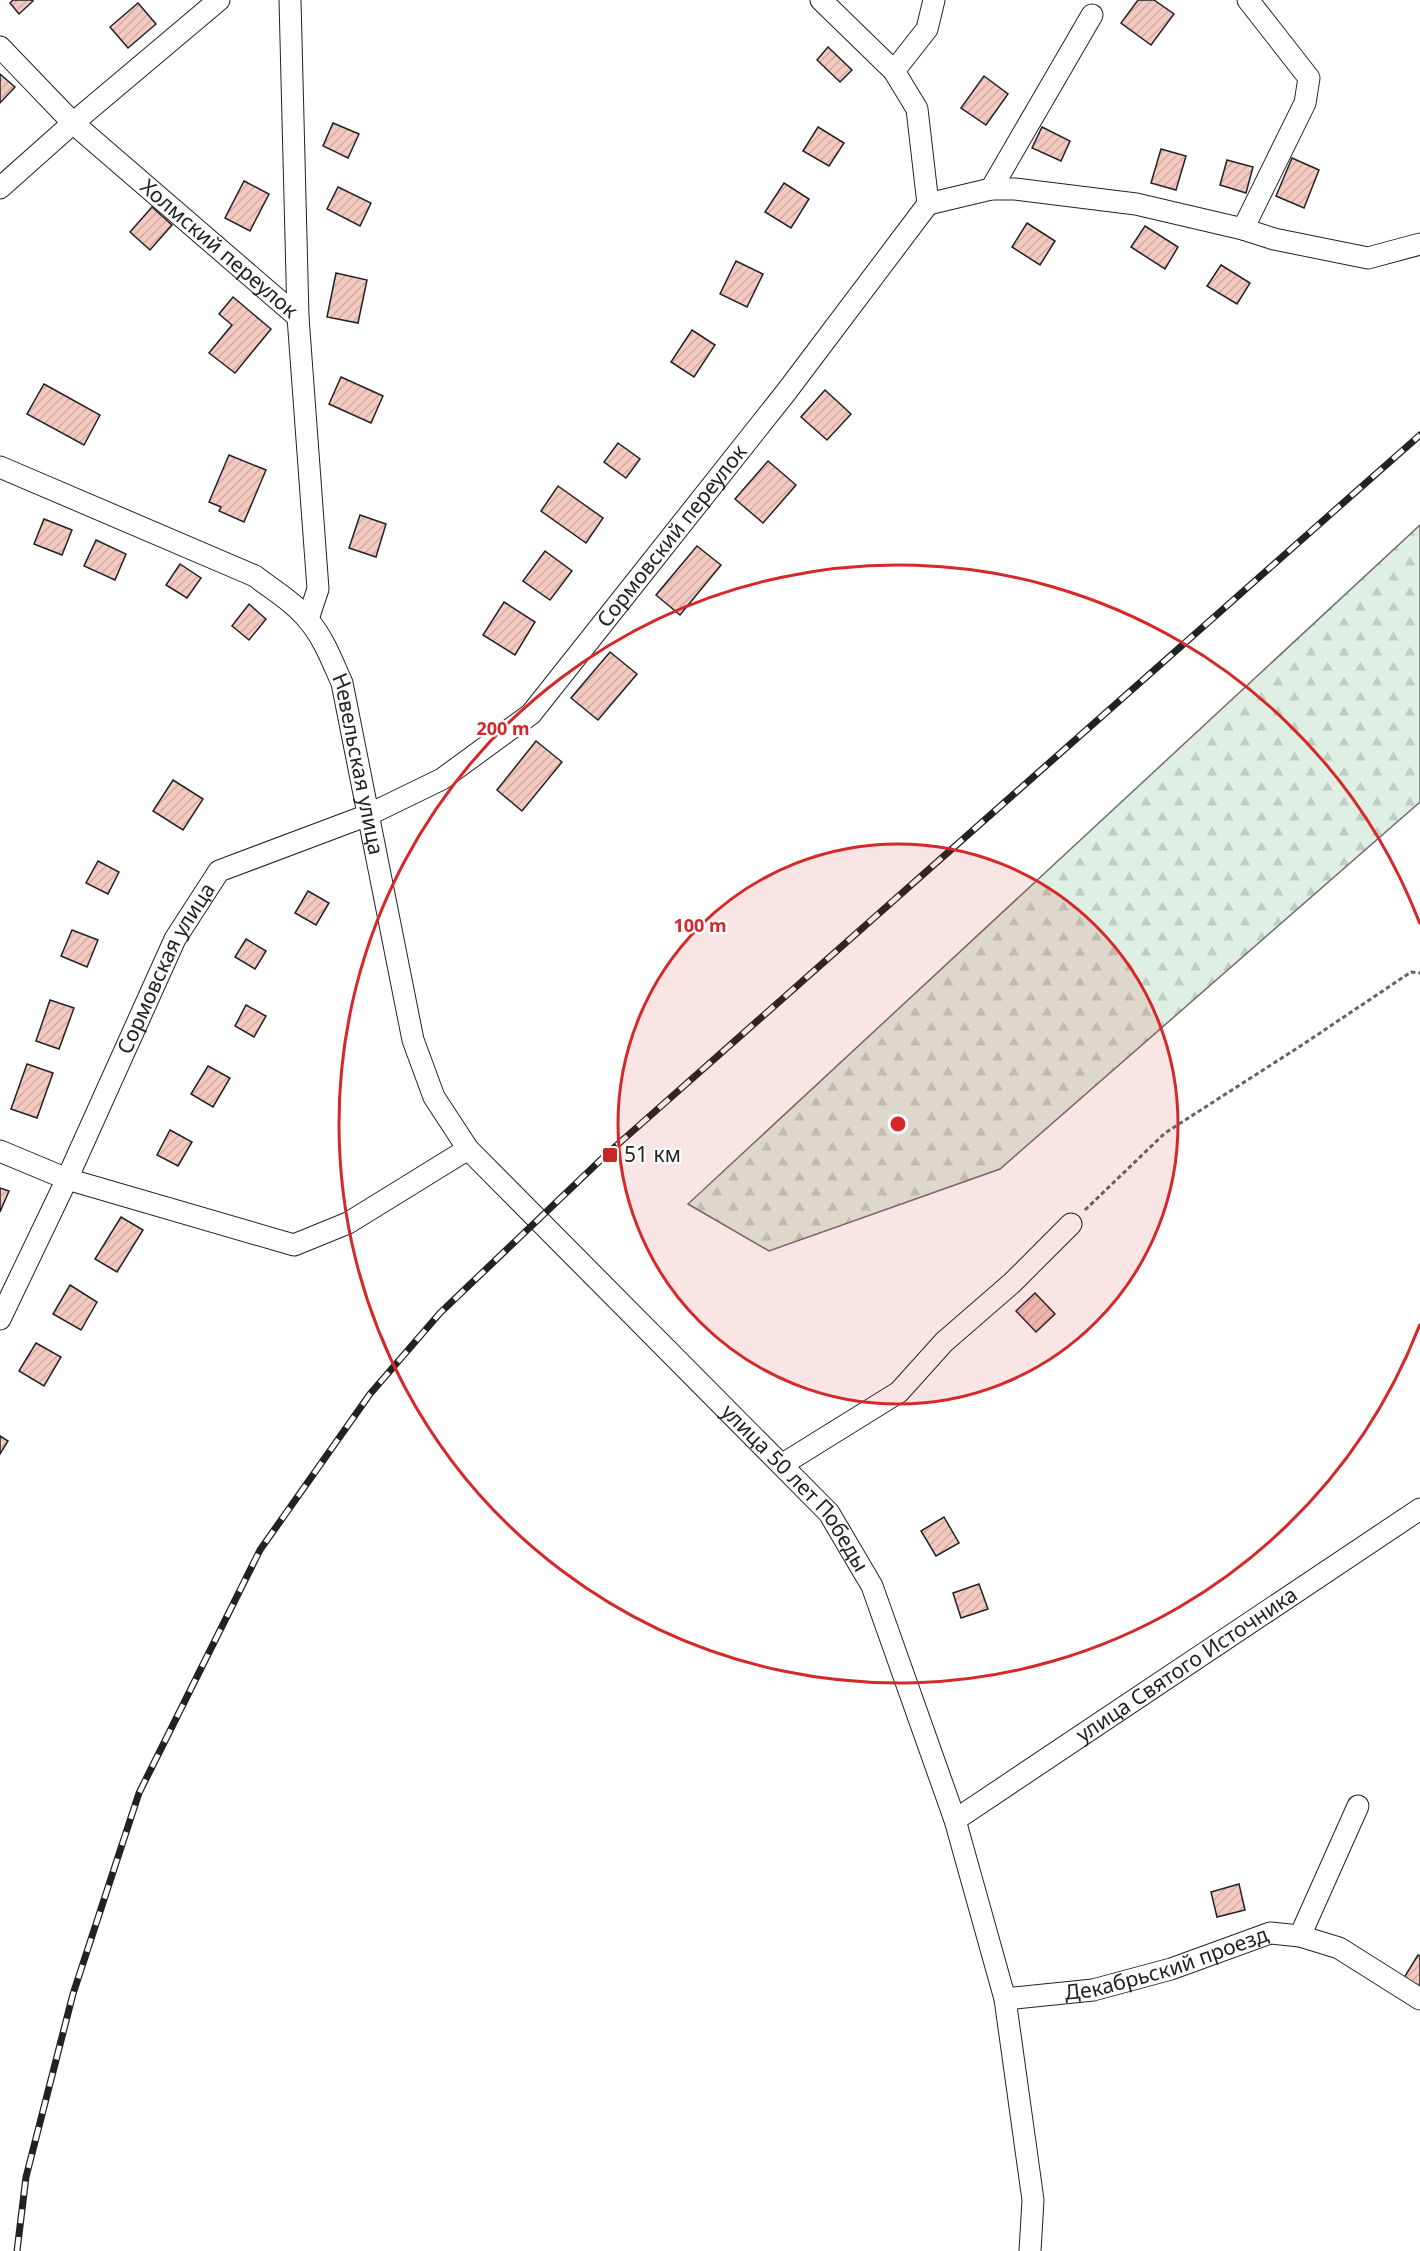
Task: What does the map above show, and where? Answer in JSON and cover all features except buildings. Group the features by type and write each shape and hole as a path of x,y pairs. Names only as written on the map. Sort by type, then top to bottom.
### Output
{"street":[{"path":"0,188 219,0"},
{"path":"290,0 298,317"},
{"path":"820,0 894,70 917,109 928,204 990,189 1015,189 1136,204 1243,229 1274,239 1368,258 1420,244"},
{"path":"894,70 927,29 934,0"},
{"path":"1243,229 1305,103 1309,78 1248,0"},
{"path":"990,189 1092,15"},
{"name":"Холмский переулок","path":"0,47 73,123 298,317 318,589 308,619"},
{"name":"Сормовский переулок","path":"368,815 442,779 531,714 787,391 928,204"},
{"name":"Невельская улица","path":"0,467 255,576 308,619 323,641 342,683 413,1040 434,1097 468,1149 537,1218"},
{"name":"Сормовская улица","path":"0,1319 68,1179 175,939 219,871 368,815"},
{"path":"0,1150 68,1179 294,1245 348,1223 468,1149"},
{"name":"улица 50 лет Победы","path":"537,1218 829,1513 872,1586 955,1820 1005,1999 1033,2200 1030,2251"},
{"path":"783,1464 899,1392 944,1342 1012,1283 1071,1224"},
{"name":"улица Святого Источника","path":"955,1820 1420,1509"},
{"path":"1300,1936 1358,1806"},
{"name":"Декабрьский проезд","path":"1005,1999 1093,1990 1171,1969 1270,1933 1300,1936 1339,1948 1420,2000"}],"path":[{"path":"1071,1224 1164,1133 1411,972 1420,973"}],"green space":[{"path":"1420,525 1420,802 1000,1169 769,1251 688,1204"}],"railway":[{"path":"17,2251 26,2177 73,1994 139,1793 260,1550 370,1394 440,1313 608,1153 1420,435"}],"place":[{"name":"51 км","path":"610,1155"}]}
